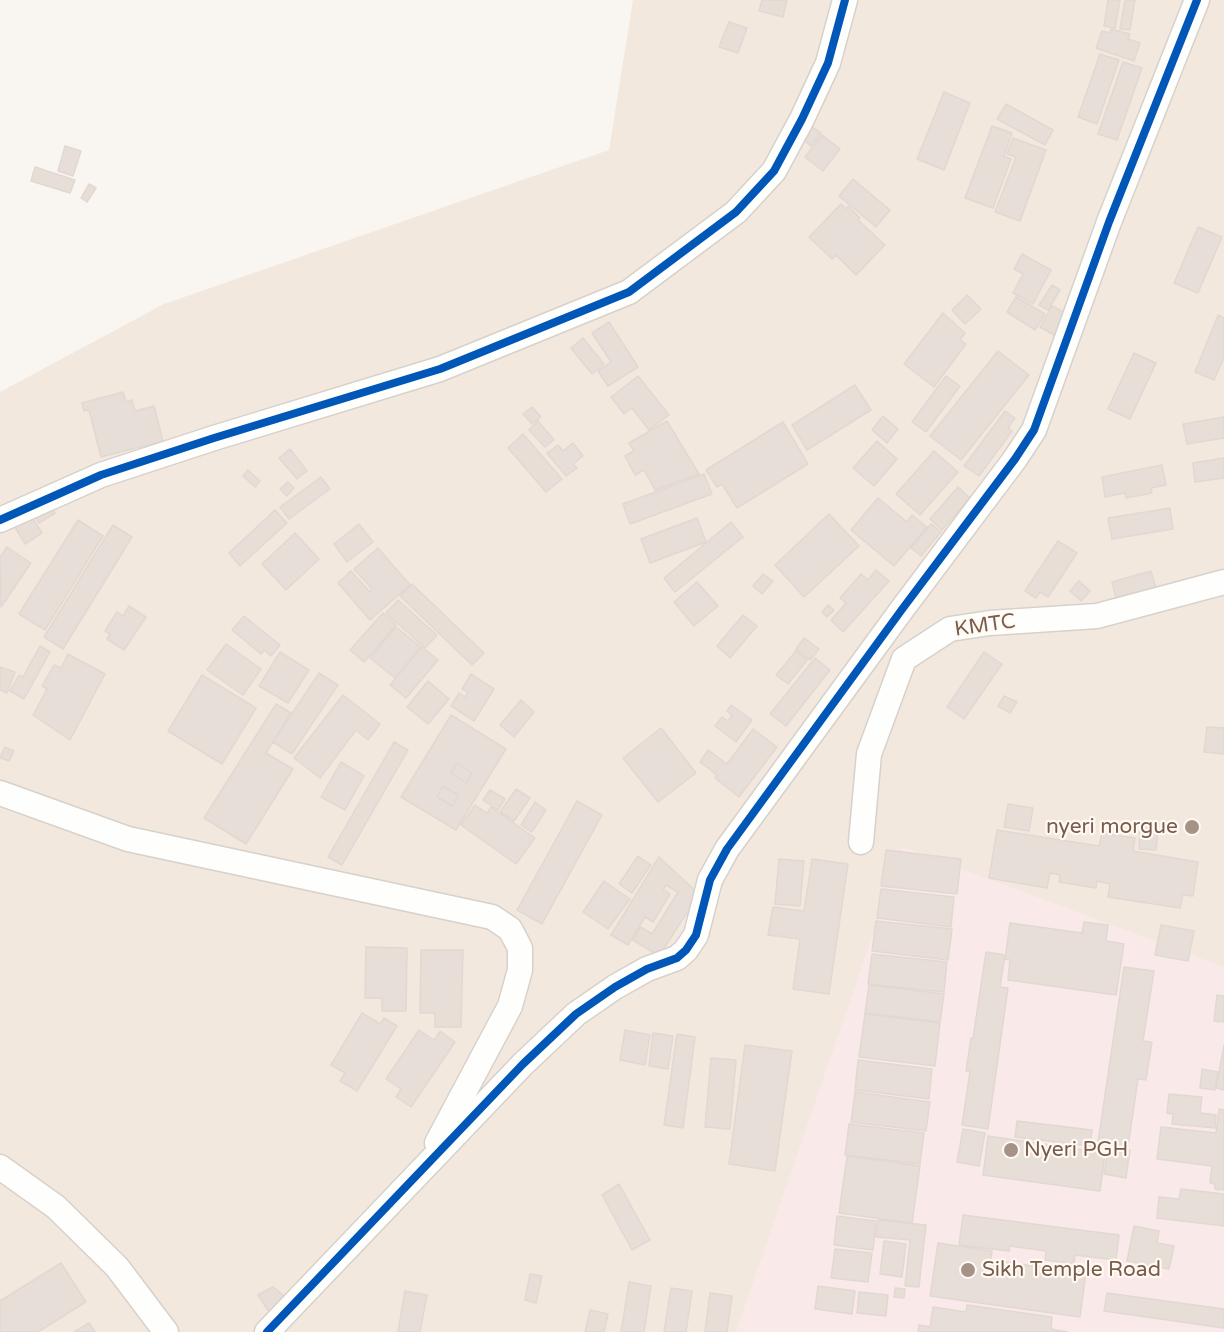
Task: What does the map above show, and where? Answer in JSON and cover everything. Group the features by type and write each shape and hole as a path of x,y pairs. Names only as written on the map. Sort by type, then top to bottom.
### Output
{"street":[{"path":"0,520 101,475 440,369 629,292 736,212 774,171 828,63 845,0"},
{"path":"267,1332 523,1064 576,1014 615,987 647,969 677,958 686,950 696,935 710,880 727,849 1026,445 1041,414 1109,222 1197,0"},
{"name":"KMTC","path":"861,842 868,754 904,659 950,629 990,623 1097,616 1224,582"},
{"path":"0,793 128,839 492,917 510,929 520,948 520,970 510,1006 423,1168"},
{"path":"0,1167 56,1207 117,1267 165,1332"}],"shaded area":[{"path":"633,0 1224,0 1224,1332 0,1332 0,392 164,304 609,150"},
{"name":"Nyeri PGH","path":"903,847 1224,967 1224,1332 736,1332"}],"building":[{"path":"762,0 787,0 783,17 759,11"},
{"path":"1108,0 1120,0 1115,28 1104,26"},
{"path":"1125,0 1135,0 1130,30 1120,29"},
{"path":"729,22 747,28 738,53 719,47"},
{"path":"1111,29 1130,34 1128,39 1140,43 1134,61 1096,48 1102,31 1110,33"},
{"path":"1100,54 1119,60 1097,124 1078,117"},
{"path":"1123,62 1142,68 1117,140 1098,134"},
{"path":"944,92 970,103 944,170 917,159"},
{"path":"1006,104 1053,130 1045,145 997,119"},
{"path":"811,126 821,133 811,146 801,138"},
{"path":"992,126 1012,133 1004,156 1011,159 993,208 965,198"},
{"path":"822,135 840,149 823,171 805,157"},
{"path":"1013,138 1046,150 1020,221 995,212 1016,157 1007,154"},
{"path":"65,146 81,151 73,176 58,171"},
{"path":"35,167 75,180 70,193 31,181"},
{"path":"853,179 890,210 876,227 839,196"},
{"path":"89,184 96,188 87,202 81,198"},
{"path":"841,204 846,209 848,206 860,218 858,220 885,245 856,275 836,255 832,259 809,237"},
{"path":"1198,227 1222,237 1198,293 1174,283"},
{"path":"1022,254 1051,270 1033,304 1013,293 1023,274 1014,269"},
{"path":"1052,285 1060,290 1048,310 1039,305"},
{"path":"967,295 981,309 965,324 952,310"},
{"path":"1016,297 1045,314 1035,330 1007,312"},
{"path":"1052,306 1067,314 1054,335 1040,327"},
{"path":"943,313 965,333 960,340 966,344 934,387 904,364"},
{"path":"1218,315 1224,318 1224,358 1214,380 1195,372"},
{"path":"609,322 638,367 608,386 598,371 611,362 592,333"},
{"path":"583,338 604,364 592,374 571,348"},
{"path":"998,351 1029,375 961,460 930,436"},
{"path":"1134,353 1156,363 1130,419 1108,409"},
{"path":"638,376 669,415 649,430 632,408 624,414 611,397"},
{"path":"946,376 960,386 926,432 912,422"},
{"path":"855,385 871,410 807,450 792,425"},
{"path":"123,392 126,402 132,400 135,411 154,406 163,441 101,457 89,410 84,411 82,403"},
{"path":"532,407 541,417 532,424 523,414"},
{"path":"1005,411 1015,418 1008,428 1012,431 979,476 964,466"},
{"path":"883,416 898,429 887,443 872,430"},
{"path":"1224,417 1224,438 1187,444 1183,424"},
{"path":"538,421 554,440 545,447 529,430"},
{"path":"667,421 699,474 655,490 644,470 635,475 625,456 634,451 629,443"},
{"path":"783,422 808,464 737,508 722,484 717,487 706,470"},
{"path":"523,434 562,479 546,492 508,448"},
{"path":"877,441 897,459 874,486 853,468"},
{"path":"573,443 583,456 573,464 577,468 566,476 547,453 558,445 563,451"},
{"path":"290,449 307,471 297,479 279,458"},
{"path":"934,451 958,472 920,515 896,494"},
{"path":"1224,458 1224,478 1195,482 1193,463"},
{"path":"1162,465 1166,485 1151,488 1152,493 1126,498 1125,493 1105,497 1102,477"},
{"path":"248,470 260,481 255,487 243,476"},
{"path":"704,474 712,494 630,524 623,504"},
{"path":"321,477 330,489 289,519 280,507"},
{"path":"288,482 294,488 287,496 280,489"},
{"path":"958,487 970,498 942,530 930,519"},
{"path":"878,498 907,522 912,515 927,527 894,566 851,530"},
{"path":"49,504 55,513 39,523 33,513"},
{"path":"1170,508 1173,529 1112,539 1108,518"},
{"path":"275,510 287,523 240,566 229,553"},
{"path":"829,514 859,546 804,597 775,565"},
{"path":"32,517 42,533 25,544 15,527"},
{"path":"697,518 706,542 650,563 641,539"},
{"path":"78,520 103,536 45,630 19,614"},
{"path":"731,522 743,537 675,592 664,578"},
{"path":"359,524 373,542 347,562 334,544"},
{"path":"931,524 941,532 921,556 911,548"},
{"path":"113,525 132,537 63,649 44,637"},
{"path":"295,533 319,559 286,590 262,564"},
{"path":"1058,541 1077,553 1048,597 1040,592 1036,598 1025,591"},
{"path":"7,547 31,563 1,607 0,557"},
{"path":"378,548 410,585 370,620 338,583 351,571 370,592 372,589 354,569"},
{"path":"876,570 889,581 843,632 831,620 846,603 840,598 861,574 868,580"},
{"path":"1151,571 1157,591 1117,602 1112,582"},
{"path":"763,574 773,581 762,594 753,586"},
{"path":"1079,581 1090,591 1081,601 1070,591"},
{"path":"697,582 718,606 694,626 674,602"},
{"path":"412,584 484,653 472,665 400,596"},
{"path":"398,600 437,635 425,648 386,613"},
{"path":"828,605 834,610 827,617 822,612"},
{"path":"129,606 146,617 124,650 107,639 110,634 105,631 117,612 123,616"},
{"path":"383,613 396,625 364,662 350,650"},
{"path":"743,615 757,626 730,658 717,646"},
{"path":"244,616 280,645 271,656 264,650 261,654 232,630"},
{"path":"396,627 421,647 395,678 370,658"},
{"path":"804,638 819,649 810,660 796,649"},
{"path":"226,644 261,669 243,695 207,670"},
{"path":"40,646 50,652 24,699 10,691 19,675 23,677"},
{"path":"422,647 438,660 406,698 390,685"},
{"path":"796,651 807,660 788,684 776,675"},
{"path":"280,652 309,670 288,703 259,686"},
{"path":"984,652 1002,664 964,719 947,707"},
{"path":"68,654 105,674 70,740 33,715 47,689 42,686 54,665 61,668"},
{"path":"815,658 830,670 786,726 770,714"},
{"path":"0,667 15,672 7,693 0,690"},
{"path":"319,673 338,685 292,754 273,742"},
{"path":"471,674 494,689 474,721 451,706 459,693 465,697 468,692 462,689"},
{"path":"202,675 256,708 222,764 168,731"},
{"path":"428,681 449,699 428,724 407,707"},
{"path":"343,695 380,724 368,740 356,730 320,778 294,758"},
{"path":"1004,696 1017,702 1010,713 998,706"},
{"path":"521,700 534,712 514,737 500,725"},
{"path":"276,704 291,713 266,753 293,769 246,844 204,818"},
{"path":"731,705 752,720 736,742 715,726 722,717 728,721 732,715 727,711"},
{"path":"451,715 506,749 456,830 401,797","holes":["457,763 472,773 466,783 451,773","443,786 458,795 453,806 437,797"]},
{"path":"1207,727 1224,728 1224,754 1204,752"},
{"path":"661,728 696,773 658,802 623,758"},
{"path":"753,729 777,747 739,797 715,778 717,775 700,762 708,750 727,764"},
{"path":"394,742 408,750 342,865 328,857"},
{"path":"5,747 14,751 9,761 0,758"},
{"path":"341,762 364,776 345,810 321,797"},
{"path":"457,763 472,773 466,783 451,773"},
{"path":"443,786 458,795 453,806 437,797"},
{"path":"516,789 530,798 514,821 500,812"},
{"path":"490,790 505,799 498,810 483,800"},
{"path":"577,801 602,815 542,924 517,910"},
{"path":"535,802 546,810 532,832 521,825"},
{"path":"1008,804 1033,808 1029,831 1004,827"},
{"path":"475,805 487,813 491,807 535,838 516,864 461,825"},
{"path":"1140,826 1158,827 1156,850 1139,849"},
{"path":"997,830 1099,846 1102,833 1135,838 1133,851 1198,862 1193,896 1183,895 1180,908 1108,897 1110,884 1097,881 1096,888 1059,882 1060,875 1050,873 1047,888 989,878"},
{"path":"886,850 961,859 957,894 881,886"},
{"path":"638,856 651,865 632,893 619,884"},
{"path":"659,857 699,894 659,956 633,940 641,927 652,934 678,892 666,885 663,889 670,894 653,922 645,917 628,945 611,935"},
{"path":"779,859 804,861 800,906 775,904"},
{"path":"812,859 848,864 829,994 793,989 800,939 768,935 773,907 804,911"},
{"path":"604,881 630,899 608,929 583,912"},
{"path":"881,889 954,897 951,927 877,918"},
{"path":"876,921 952,929 948,960 872,951"},
{"path":"1084,922 1108,925 1106,941 1124,944 1116,995 1008,980 1010,960 1005,959 1010,923 1082,933"},
{"path":"1161,925 1194,931 1188,961 1155,955"},
{"path":"366,947 407,948 406,1011 382,1011 382,998 365,998"},
{"path":"421,950 463,950 461,1027 435,1027 435,1013 420,1013"},
{"path":"986,952 1005,955 1000,987 1008,988 988,1129 962,1125 970,1071 966,1071"},
{"path":"872,954 947,962 944,992 868,984"},
{"path":"1124,967 1154,971 1143,1041 1152,1042 1146,1080 1138,1079 1128,1147 1098,1142"},
{"path":"869,985 944,994 940,1022 865,1013"},
{"path":"1217,995 1224,996 1224,1022 1214,1021"},
{"path":"362,1013 380,1024 384,1018 397,1026 357,1091 340,1081 345,1073 331,1065"},
{"path":"865,1014 940,1023 935,1066 859,1057"},
{"path":"419,1030 434,1040 440,1031 455,1042 411,1107 396,1097 401,1089 386,1079"},
{"path":"625,1030 650,1035 645,1065 620,1060"},
{"path":"653,1033 673,1036 668,1069 649,1066"},
{"path":"677,1034 695,1037 683,1128 664,1125"},
{"path":"745,1045 792,1051 775,1171 729,1164"},
{"path":"1224,1045 1224,1090 1216,1088"},
{"path":"711,1058 736,1060 730,1129 705,1127"},
{"path":"858,1060 932,1069 929,1099 855,1090"},
{"path":"1202,1069 1218,1072 1215,1090 1200,1088"},
{"path":"855,1092 930,1102 926,1131 851,1122"},
{"path":"1169,1094 1202,1097 1200,1113 1216,1115 1215,1128 1172,1124 1173,1114 1167,1113"},
{"path":"1219,1109 1224,1110 1224,1190 1215,1189 1215,1184 1210,1183 1212,1166 1157,1159 1161,1127 1216,1133"},
{"path":"1017,1121 1092,1130 1090,1146 1015,1137"},
{"path":"849,1124 924,1133 920,1164 845,1155"},
{"path":"963,1129 985,1133 979,1166 957,1162"},
{"path":"988,1136 1105,1153 1100,1191 983,1175"},
{"path":"1108,1147 1130,1150 1126,1178 1104,1174"},
{"path":"847,1156 920,1166 912,1223 839,1213"},
{"path":"619,1184 650,1240 632,1250 602,1195"},
{"path":"1181,1189 1224,1194 1224,1226 1157,1218 1159,1197 1179,1199"},
{"path":"963,1215 1119,1235 1116,1260 1075,1255 1074,1264 1045,1260 1046,1251 1010,1246 1009,1251 959,1245"},
{"path":"837,1216 876,1221 873,1250 834,1245"},
{"path":"878,1220 926,1225 919,1287 905,1286 910,1240 876,1237"},
{"path":"1134,1226 1159,1231 1157,1243 1174,1246 1169,1269 1127,1261"},
{"path":"884,1241 906,1244 902,1277 880,1274"},
{"path":"938,1243 992,1251 991,1260 1086,1273 1080,1317 930,1296"},
{"path":"835,1249 872,1253 868,1282 831,1278"},
{"path":"61,1263 86,1302 38,1332 0,1332 0,1301"},
{"path":"530,1274 542,1276 536,1303 525,1300"},
{"path":"629,1282 651,1286 644,1332 621,1332"},
{"path":"818,1286 855,1291 852,1314 815,1309"},
{"path":"273,1287 292,1302 271,1315 258,1295"},
{"path":"671,1288 692,1291 686,1332 664,1332"},
{"path":"895,1288 905,1289 904,1298 894,1297"},
{"path":"405,1291 427,1295 420,1332 398,1332"},
{"path":"859,1292 888,1295 886,1316 857,1313"},
{"path":"710,1293 732,1296 727,1332 705,1332"},
{"path":"1107,1293 1224,1309 1224,1328 1104,1311"},
{"path":"967,1305 1052,1317 1051,1329 1067,1332 918,1332 919,1325 930,1327 933,1307 966,1312"},
{"path":"590,1310 608,1314 604,1332 585,1332"},
{"path":"89,1323 95,1332 74,1332"}],"cycle path":[{"path":"0,520 101,475 440,369 629,292 736,212 774,171 828,63 845,0"},
{"path":"267,1332 523,1064 576,1014 615,987 647,969 677,958 686,950 696,935 710,880 727,849 1015,459 1034,430 1109,222 1197,0"}],"place":[{"name":"nyeri morgue","path":"1192,827"},
{"name":"Nyeri PGH","path":"1011,1150"},
{"name":"Sikh Temple Road","path":"968,1270"}]}
